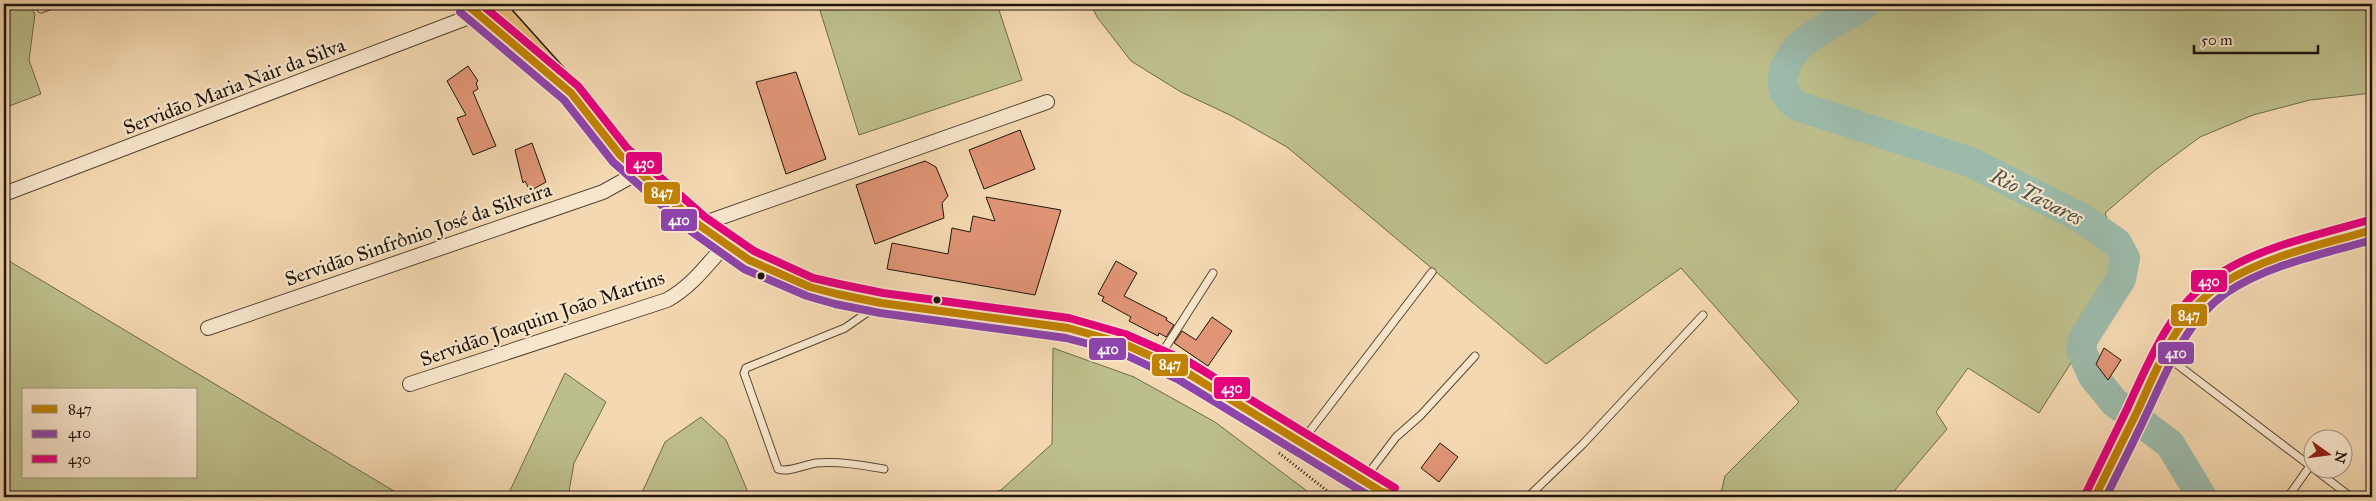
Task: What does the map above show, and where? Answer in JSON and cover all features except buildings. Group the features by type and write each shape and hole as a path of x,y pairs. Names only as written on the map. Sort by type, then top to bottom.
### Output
{"main road":[{"path":"478,7 571,93 620,155 699,225 725,244 766,268 810,287 881,303 1068,328 1104,337 1158,358 1184,371 1302,442 1380,492 1406,497"},
{"path":"2095,497 2165,355 2185,320 2200,302 2221,285 2249,270 2281,257 2372,230"}],"street":[{"name":"Servidão Maria Nair da Silva","path":"4,194 478,7"},
{"path":"699,225 1047,102"},
{"name":"Servidão Sinfrônio José da Silveira","path":"208,328 603,192 639,172"},
{"name":"Servidão Joaquim João Martins","path":"410,384 666,300 680,293 696,278 725,244"}],"lane":[{"path":"41,9 54,4"},
{"path":"1302,442 1432,272"},
{"path":"1158,358 1213,273"},
{"path":"881,303 845,328 746,368 744,373 778,469 783,471 804,465 834,461 884,469"},
{"path":"1528,497 1583,444 1703,314"},
{"path":"2165,355 2304,461"},
{"path":"1380,492 1396,437 1421,415 1475,356"},
{"path":"2288,497 2304,474"},
{"path":"2326,478 2351,497"}],"green space":[{"path":"4,4 30,4 35,14 29,60 41,94 4,108"},
{"path":"818,4 997,4 1022,80 859,135"},
{"path":"1091,4 2372,4 2372,93 2310,100 2253,115 2200,137 2154,171 2105,213 2132,283 2083,344 2039,413 1968,368 1936,412 1947,429 1889,497 1720,497 1725,476 1799,402 1681,268 1546,364 1287,147 1232,116 1181,92 1131,61 1097,17"},
{"path":"4,258 404,497 4,497"},
{"path":"1053,348 1134,377 1215,422 1315,497 979,497 1001,490 1052,444"},
{"path":"565,373 606,402 574,463 568,497 507,497"},
{"path":"701,417 726,440 750,497 640,497 665,442"}],"waterway":[{"name":"Rio Tavares","path":"1865,4 1816,33 1795,51 1787,63 1783,77 1783,86 1788,97 1798,106 1970,162 2083,219 2117,243 2125,258 2121,279 2083,339 2081,350 2093,376 2114,402 2170,444 2202,497"}],"transit line":[{"name":"847","path":"466,4 571,93 620,155 699,225 749,260 810,287 837,294 881,303 1068,328 1122,343 1184,371 1382,492 1407,497"},
{"name":"430","path":"481,4 578,86 627,148 705,217 754,251 813,278 839,284 883,293 1069,318 1125,334 1189,362 1395,488"},
{"name":"410","path":"460,12 564,100 613,162 692,232 744,269 807,296 835,304 880,313 1066,338 1119,352 1179,380 1371,497"},
{"name":"430","path":"2086,493 2163,335 2186,303 2200,289 2216,276 2233,266 2271,249 2369,220"},
{"name":"847","path":"2095,497 2171,341 2193,309 2222,284 2257,265 2372,230"},
{"name":"410","path":"2106,497 2178,348 2199,318 2212,305 2226,293 2260,274 2297,261 2372,240"}]}
